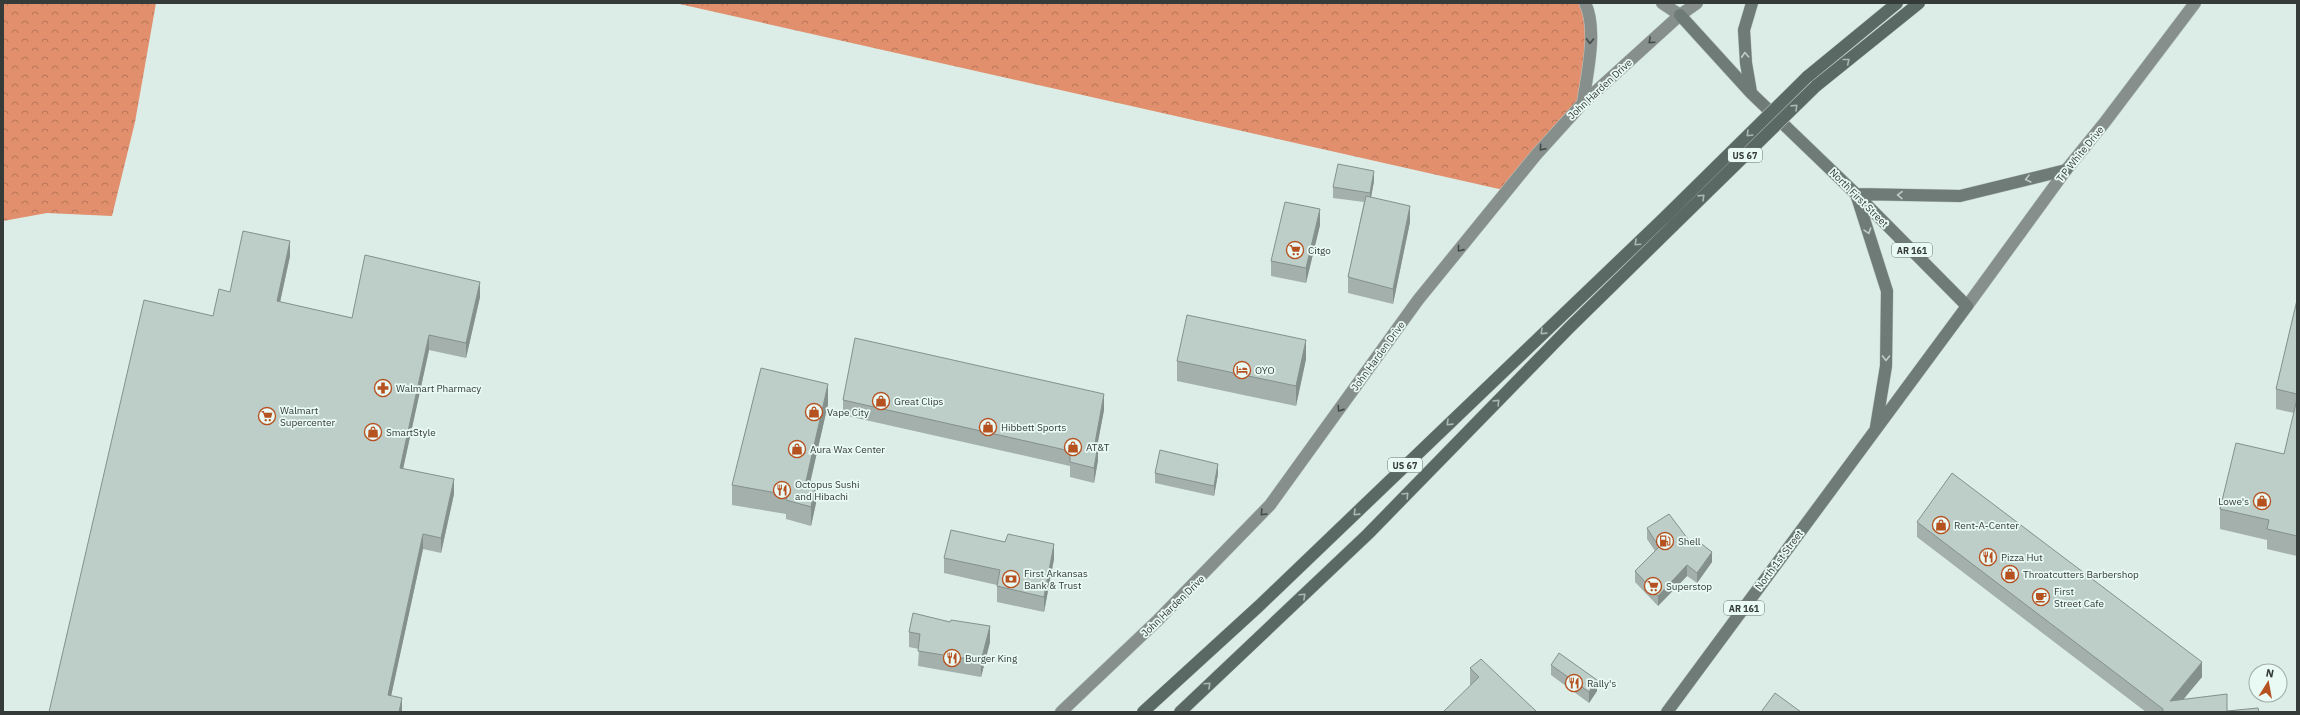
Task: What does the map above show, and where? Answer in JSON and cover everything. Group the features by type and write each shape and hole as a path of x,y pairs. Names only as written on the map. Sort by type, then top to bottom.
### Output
{"highway":[{"name":"US 67","path":"1180,712 1368,534 1570,328 1670,220 1807,77 1897,3"},
{"name":"US 67","path":"1143,712 1259,606 1670,220 1816,86 1918,3"}],"main road":[{"path":"1583,103 1590,51 1591,14 1585,3"},
{"path":"1662,3 1680,15"},
{"path":"1670,3 1680,15"},
{"name":"John Harden Drive","path":"1061,712 1158,620 1270,505 1418,300 1536,155 1583,103 1680,15 1697,3"},
{"path":"1751,93 1746,63 1744,30 1752,3"},
{"name":"T P White Drive","path":"1967,306 2066,170 2118,105 2195,3"},
{"name":"North First Street","path":"1680,15 1751,93 1856,194 1967,306"},
{"path":"1876,430 1886,366 1887,291 1856,194 1960,196 2066,170"},
{"name":"AR 161","path":"1876,430 1967,306"},
{"name":"North 1st Street","path":"1666,712 1876,430"}],"green space":[{"path":"3,3 156,3 135,122 112,216 47,213 3,221"},
{"path":"675,3 1590,3 1583,103 1508,191"}],"building":[{"path":"1338,164 1374,171 1370,193 1333,187"},
{"name":"Citgo","path":"1366,196 1410,206 1393,289 1348,277"},
{"name":"Citgo","path":"1285,202 1320,209 1306,268 1271,261"},
{"name":"Walmart Supercenter","path":"243,231 290,241 277,301 352,318 365,255 480,282 466,343 429,335 400,468 454,479 441,538 423,534 388,695 402,698 399,712 49,712 144,300 213,316 219,289 230,292"},
{"path":"2297,300 2297,394 2276,389"},
{"path":"1187,315 1306,340 1296,386 1177,361"},
{"path":"855,338 1104,394 1095,443 1098,445 1094,468 1070,462 1070,451 843,400"},
{"path":"761,368 828,384 806,481 816,483 811,507 786,500 788,495 732,485"},
{"name":"Lowe's","path":"2297,399 2297,536 2267,529 2269,520 2220,509 2236,443 2284,454"},
{"path":"1160,450 1218,464 1214,486 1155,473"},
{"path":"1952,473 2202,662 2170,701 2227,694 2227,711 2258,708 2259,712 2163,712 2163,709 1917,522"},
{"path":"1669,514 1691,543 1694,538 1712,552 1697,573 1687,565 1658,596 1635,571 1659,547 1647,528"},
{"name":"First Arkansas Bank & Trust","path":"951,530 1005,542 1008,534 1054,544 1044,597 997,586 1000,570 944,558"},
{"path":"913,613 950,622 951,620 990,626 981,661 918,651 920,634 909,632"},
{"path":"1559,653 1597,680 1589,692 1551,665"},
{"path":"1481,659 1537,712 1443,712 1479,677 1470,668"},
{"path":"1775,693 1801,712 1761,712"}],"place":[{"name":"Citgo","path":"1295,250"},
{"name":"OYO","path":"1242,370"},
{"name":"Walmart Pharmacy","path":"383,388"},
{"name":"Great Clips","path":"881,401"},
{"name":"Vape City","path":"814,412"},
{"name":"Walmart Supercenter","path":"267,416"},
{"name":"Hibbett Sports","path":"988,427"},
{"name":"SmartStyle","path":"373,432"},
{"name":"AT&T","path":"1073,447"},
{"name":"Aura Wax Center","path":"797,449"},
{"name":"Octopus Sushi and Hibachi","path":"782,490"},
{"name":"Lowe's","path":"2262,501"},
{"name":"Rent-A-Center","path":"1941,525"},
{"name":"Shell","path":"1665,541"},
{"name":"Pizza Hut","path":"1988,557"},
{"name":"Throatcutters Barbershop","path":"2010,574"},
{"name":"First Arkansas Bank & Trust","path":"1011,579"},
{"name":"Superstop","path":"1653,586"},
{"name":"First Street Cafe","path":"2041,597"},
{"name":"Burger King","path":"952,658"},
{"name":"Rally's","path":"1574,683"}]}
